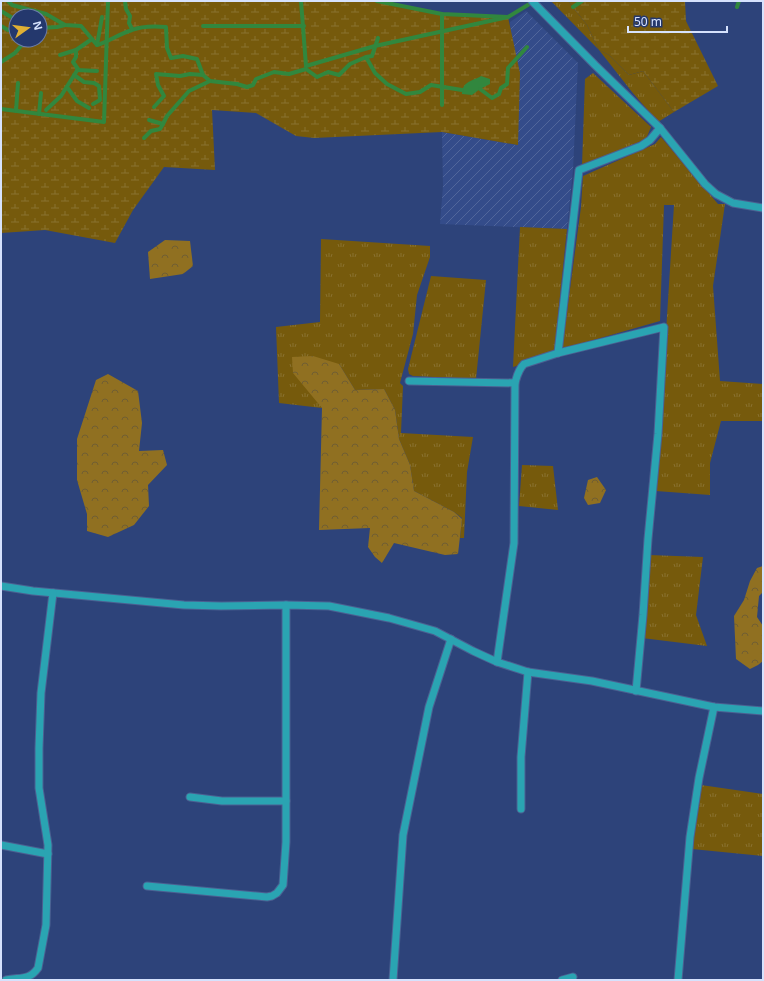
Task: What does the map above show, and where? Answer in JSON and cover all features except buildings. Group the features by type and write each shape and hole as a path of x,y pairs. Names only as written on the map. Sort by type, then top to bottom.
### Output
{"street":[{"path":"532,1 660,128 705,184 716,194 733,203 763,208"},
{"path":"558,353 579,170 641,146 650,140 660,128"},
{"path":"497,662 514,543 515,383 520,367 524,364 558,353 664,327 658,434 636,691"},
{"path":"409,380 515,383"},
{"path":"1,586 53,593 184,606 329,606 389,618 435,631 473,652 528,672 592,681 714,707 763,711"},
{"path":"1,980 28,978 34,974 38,968 46,925 48,845 39,788 38,748 41,693 53,593"},
{"path":"147,886 267,897 277,893 283,885 286,842 286,605"},
{"path":"393,980 403,835 429,707 451,639"},
{"path":"521,809 521,757 528,672"},
{"path":"678,980 690,837 699,778 714,707"},
{"path":"190,797 222,801 286,802"},
{"path":"1,845 48,854"},
{"path":"562,980 573,977"}],"shaded area":[{"path":"526,11 578,63 573,170 567,229 440,224 443,186 442,132 518,145 510,22"},
{"path":"481,76 490,79 490,84 472,95 462,94 464,86 468,82"}],"green space":[{"path":"1,1 377,1 442,14 508,17 520,73 518,145 442,132 314,138 296,136 256,113 212,110 215,170 164,167 133,210 115,243 45,230 1,233"},
{"path":"551,1 568,1 587,25 599,50"},
{"path":"568,1 685,1 686,21 718,86 674,112 643,71 629,75 609,55 599,50 587,25"},
{"path":"599,50 609,55 629,75 643,71 674,112 658,122"},
{"path":"593,73 651,127 646,139 582,166 585,79"},
{"path":"661,137 718,204 725,204 713,286 720,381 763,384 763,421 721,421 710,463 710,495 656,491 674,205 664,205 660,321 562,349 581,207 583,176 655,144"},
{"path":"520,227 567,229 554,354 513,367"},
{"path":"321,239 430,246 430,257 417,295 413,334 400,383 403,386 401,433 473,437 467,472 464,538 460,538 462,518 454,512 414,491 410,465 399,439 395,410 384,389 355,390 339,364 315,398 322,408 279,403 276,327 320,322"},
{"path":"165,240 190,241 193,266 183,274 150,279 148,252"},
{"path":"431,276 486,280 476,379 413,376 409,374 408,369"},
{"path":"313,356 339,364 355,390 384,389 395,410 399,439 410,465 414,491 454,512 462,519 458,554 445,555 394,543 382,563 375,557 368,547 370,528 319,530 322,408 293,373 292,357"},
{"path":"108,374 138,391 142,423 139,451 163,450 167,465 148,485 149,506 134,525 108,537 87,531 87,514 77,480 77,439 96,380"},
{"path":"522,465 553,466 558,510 519,506"},
{"path":"597,477 606,490 600,503 588,505 584,498 588,480"},
{"path":"649,555 703,557 696,615 707,646 642,638"},
{"path":"763,566 763,592 759,596 757,617 763,626 763,661 750,669 736,659 734,616 744,600 750,581 757,568"},
{"path":"701,785 763,794 763,856 692,849"}],"waterway":[{"path":"8,1 12,5 46,14 65,25 81,26 97,45 123,33 136,29 157,26 166,27 167,48 171,58 183,56 197,59 203,75 210,81 237,84 247,87 253,85 256,79 274,72 289,74 306,69 317,77 328,72 339,75 350,64 366,57 375,73 387,84 406,94 420,92 431,85 462,90"},
{"path":"1,109 104,122 108,1"},
{"path":"125,1 126,9 130,16 129,23 132,29"},
{"path":"301,1 306,66"},
{"path":"377,1 442,14 508,17 531,3"},
{"path":"573,7 582,1"},
{"path":"737,7 739,1"},
{"path":"1,11 8,15"},
{"path":"442,14 442,105"},
{"path":"97,45 102,17"},
{"path":"306,66 375,46 508,17"},
{"path":"48,28 65,25"},
{"path":"1,26 8,30"},
{"path":"203,26 304,26"},
{"path":"366,57 372,56 378,38"},
{"path":"46,110 61,96 78,69 73,62 76,57 76,50 92,39"},
{"path":"480,89 492,98 499,94 501,88 507,84 508,68 527,47"},
{"path":"1,62 15,53 19,48"},
{"path":"60,55 76,50"},
{"path":"77,70 97,71"},
{"path":"154,107 164,96 158,85 156,74 180,76 190,74 203,75"},
{"path":"74,75 84,82 94,83 99,86 100,100 93,104"},
{"path":"149,120 163,124 167,116 189,91 210,81"},
{"path":"16,111 18,83"},
{"path":"67,87 77,101 89,108"},
{"path":"39,114 41,93"},
{"path":"144,138 151,131 160,129 163,124"}]}
